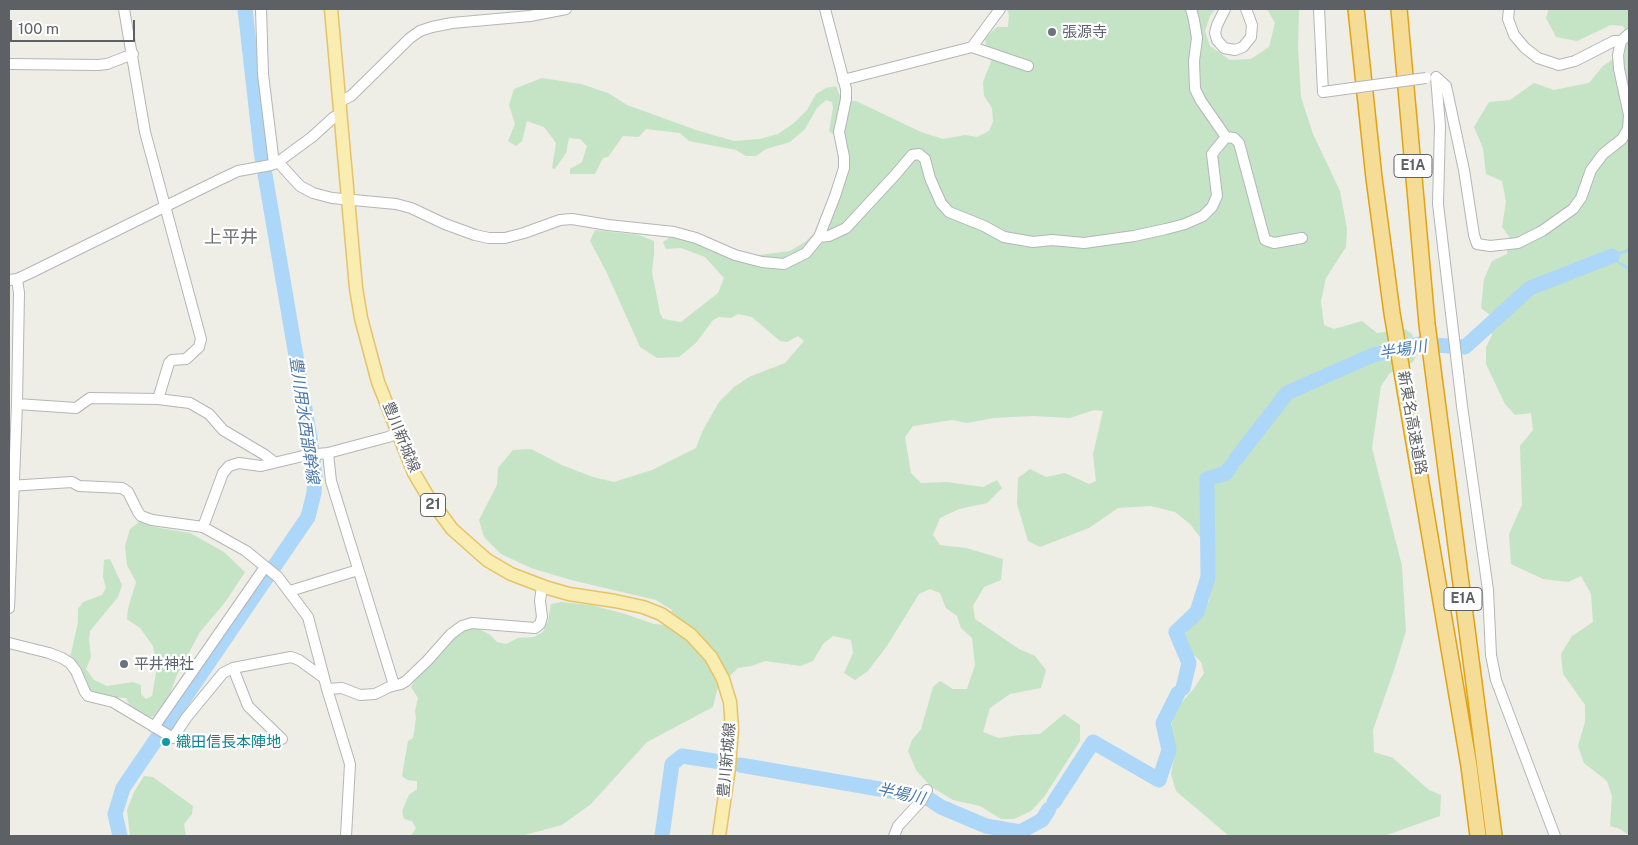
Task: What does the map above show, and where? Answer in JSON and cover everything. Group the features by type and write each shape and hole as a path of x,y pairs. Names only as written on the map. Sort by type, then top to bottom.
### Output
{"highway":[{"name":"新東名高速道路","path":"1356,9 1374,178 1392,313 1469,766 1478,836"},
{"name":"新東名高速道路","path":"1400,9 1432,363 1494,836"}],"main road":[{"name":"豊川新城線","path":"331,9 356,288 363,327 378,382 414,473 426,495 452,529 487,560 511,574 542,586 569,594 615,601 661,614 691,635 711,657 723,679 730,702 732,729 719,836"}],"street":[{"path":"124,9 146,132 201,339 198,347 186,360 172,360 169,362 158,399"},
{"path":"261,9 262,67 274,164 300,186 312,193 349,200 396,204 411,208 475,236 505,238 560,220 572,219 674,232 696,238 735,255 762,262 784,264 806,253 819,237 844,168 844,157 839,132 846,99 826,9"},
{"path":"9,608 12,486 18,404 19,293 13,279 219,180 238,172 274,164 312,137 334,117 351,96 410,38 420,31 452,23 530,16 566,9"},
{"path":"972,47 1000,9"},
{"path":"1191,9 1196,38 1194,61 1195,89 1226,137 1234,138 1239,143 1265,240 1274,243 1302,238"},
{"path":"1225,9 1215,33 1217,40 1224,48 1235,50 1243,47 1251,37 1252,25 1246,9"},
{"path":"1319,9 1324,92 1431,78 1446,86 1464,170 1474,236 1477,244 1490,246 1518,243 1542,231 1573,209 1582,198 1591,170 1603,154 1622,139 1628,129 1629,115 1619,69 1618,55 1625,38"},
{"path":"1509,9 1508,19 1514,35 1525,48 1538,58 1559,65 1575,61 1614,41 1625,38"},
{"path":"843,80 972,47 1028,66"},
{"path":"9,64 98,65 107,64 133,54"},
{"path":"1431,78 1440,126 1438,204 1457,368 1488,590 1491,655 1496,680 1555,836"},
{"path":"819,237 829,236 846,228 912,155 918,154 926,159 930,178 940,203 949,212 984,226 1004,237 1032,242 1052,240 1084,242 1134,236 1166,229 1203,216 1212,207 1216,196 1212,154 1226,137"},
{"path":"18,404 76,408 90,398 158,399 190,403 209,414 223,430 274,462"},
{"path":"203,526 222,473 229,466 239,463 261,466 324,453 398,433"},
{"path":"324,453 394,685"},
{"path":"12,486 72,482 78,486 122,488 128,492 141,516 152,520 203,526 246,551 278,577 308,617 327,689 350,764 346,836"},
{"path":"155,728 266,568"},
{"path":"290,592 358,570"},
{"path":"327,689 342,688 360,695 375,694 406,681 451,634 462,626 472,623 535,628 540,624 542,617 540,601 542,586"},
{"path":"9,643 62,658 70,663 76,671 88,696 113,702 173,738 186,718 222,673 232,668 291,657 299,660 320,677 324,678"},
{"path":"232,668 248,706 282,739"},
{"path":"894,836 898,826 920,801 926,790"}],"green space":[{"path":"1007,9 1215,9 1210,16 1205,31 1210,46 1230,60 1251,59 1269,47 1275,23 1267,9 1299,9 1298,48 1301,97 1313,134 1340,191 1347,229 1346,247 1326,278 1321,301 1324,325 1334,329 1362,321 1377,333 1405,329 1412,334 1417,354 1413,362 1390,373 1381,386 1372,448 1402,566 1406,631 1373,730 1374,752 1393,758 1429,790 1441,795 1440,816 1384,836 1229,836 1176,791 1171,774 1175,750 1170,731 1175,710 1195,687 1204,673 1201,662 1191,652 1184,636 1209,601 1214,572 1213,554 1190,524 1175,512 1151,506 1118,508 1089,528 1040,547 1028,541 1017,504 1018,478 1030,469 1046,477 1065,473 1089,484 1096,481 1093,454 1103,411 1094,410 1070,418 1033,416 993,418 967,423 952,420 913,426 905,437 911,473 921,483 947,482 983,487 997,480 1002,488 987,503 959,509 940,518 933,535 940,545 966,548 1003,559 1001,580 984,587 973,606 975,619 1019,649 1035,656 1046,670 1041,688 1010,694 990,708 983,732 999,738 1040,734 1064,714 1080,725 1080,741 1044,797 1031,811 1014,819 1001,819 980,806 953,800 930,786 916,770 908,751 912,740 921,729 933,687 940,681 953,689 967,689 975,665 972,638 961,628 957,616 946,608 940,593 930,589 919,594 887,646 867,672 855,680 844,673 853,653 851,640 833,636 823,644 813,661 801,666 766,661 738,668 718,687 713,707 647,742 591,804 562,825 521,836 411,836 416,828 412,821 404,819 402,811 409,795 417,789 417,781 407,780 402,776 408,741 413,738 416,718 415,711 418,698 411,687 416,678 453,637 467,629 477,628 489,634 497,642 506,644 518,638 534,637 543,632 548,621 551,604 561,602 591,605 654,624 665,625 672,610 656,600 571,580 531,568 501,554 484,537 479,520 497,485 498,468 513,450 531,449 562,465 593,477 614,482 652,470 696,448 702,432 719,402 734,387 749,377 785,363 804,341 798,336 787,342 780,341 752,317 738,314 731,318 719,317 713,320 696,343 679,357 657,358 640,347 606,271 590,241 595,230 639,235 654,241 652,272 660,313 663,319 681,322 718,293 724,278 705,257 681,248 666,249 663,242 672,236 752,256 790,251 805,242 820,227 840,193 843,141 829,131 833,108 832,102 826,100 817,108 805,129 790,142 766,149 756,156 746,156 736,150 689,141 680,133 646,129 639,137 623,136 608,157 603,158 595,174 570,174 570,169 582,162 587,146 580,139 569,138 566,153 555,169 552,168 556,143 544,127 527,121 522,141 516,146 508,141 515,124 509,105 514,89 542,78 581,84 608,93 627,105 696,130 734,141 759,139 778,134 794,123 807,110 816,94 826,88 836,86 842,101 856,101 921,132 943,139 965,135 977,137 989,131 993,122 992,108 984,96 983,82 994,54 986,47 985,38 997,27 1008,27 1009,15"},
{"path":"1549,9 1629,9 1629,38 1623,26 1611,25 1577,41 1556,37 1546,18"},
{"path":"1629,40 1629,835 1620,829 1610,826 1612,796 1607,781 1584,763 1578,746 1585,722 1585,705 1563,674 1561,654 1572,636 1593,622 1591,594 1581,576 1568,582 1543,579 1511,564 1509,534 1522,505 1520,446 1533,430 1531,413 1515,415 1505,404 1486,364 1486,347 1492,335 1490,315 1481,308 1484,279 1492,261 1507,254 1510,238 1502,227 1506,201 1502,181 1486,174 1483,148 1474,127 1489,102 1510,100 1534,83 1554,90 1589,83 1603,66 1622,53"},
{"path":"139,522 190,533 224,552 245,572 226,601 200,632 177,675 169,696 154,716 148,718 131,708 126,698 102,697 91,692 70,658 78,622 78,609 83,602 102,595 106,588 103,577 104,560 110,559 122,585 118,597 90,631 91,657 86,669 94,680 107,686 133,682 141,685 141,694 146,699 152,696 157,667 153,646 140,628 127,619 136,582 127,565 125,546 130,529"},
{"path":"144,776 153,777 193,806 192,814 184,824 186,836 130,836 127,810 134,792"}],"waterway":[{"name":"豊川用水西部幹線","path":"120,836 115,814 123,788 308,517 314,493 315,475 310,438 261,151 245,9"},
{"path":"1612,256 1629,250"},
{"name":"半場川","path":"1236,459 1287,393 1373,355 1419,344 1465,347 1530,288 1612,256"},
{"path":"1610,257 1629,269"},
{"name":"半場川","path":"1183,688 1189,663 1176,632 1197,612 1208,577 1207,479 1226,473 1231,466"},
{"name":"半場川","path":"1054,802 1093,742 1159,780 1169,750 1163,723 1178,693"},
{"name":"半場川","path":"662,836 672,764 682,756 721,762"},
{"name":"半場川","path":"740,765 926,797 941,807 986,826 1020,832 1042,820 1049,809"}],"place":[{"name":"張源寺","path":"1052,32"},
{"name":"平井神社","path":"124,664"},
{"name":"織田信長本陣地","path":"166,742"}],"district":[{"name":"上平井","path":"231,237"}]}
